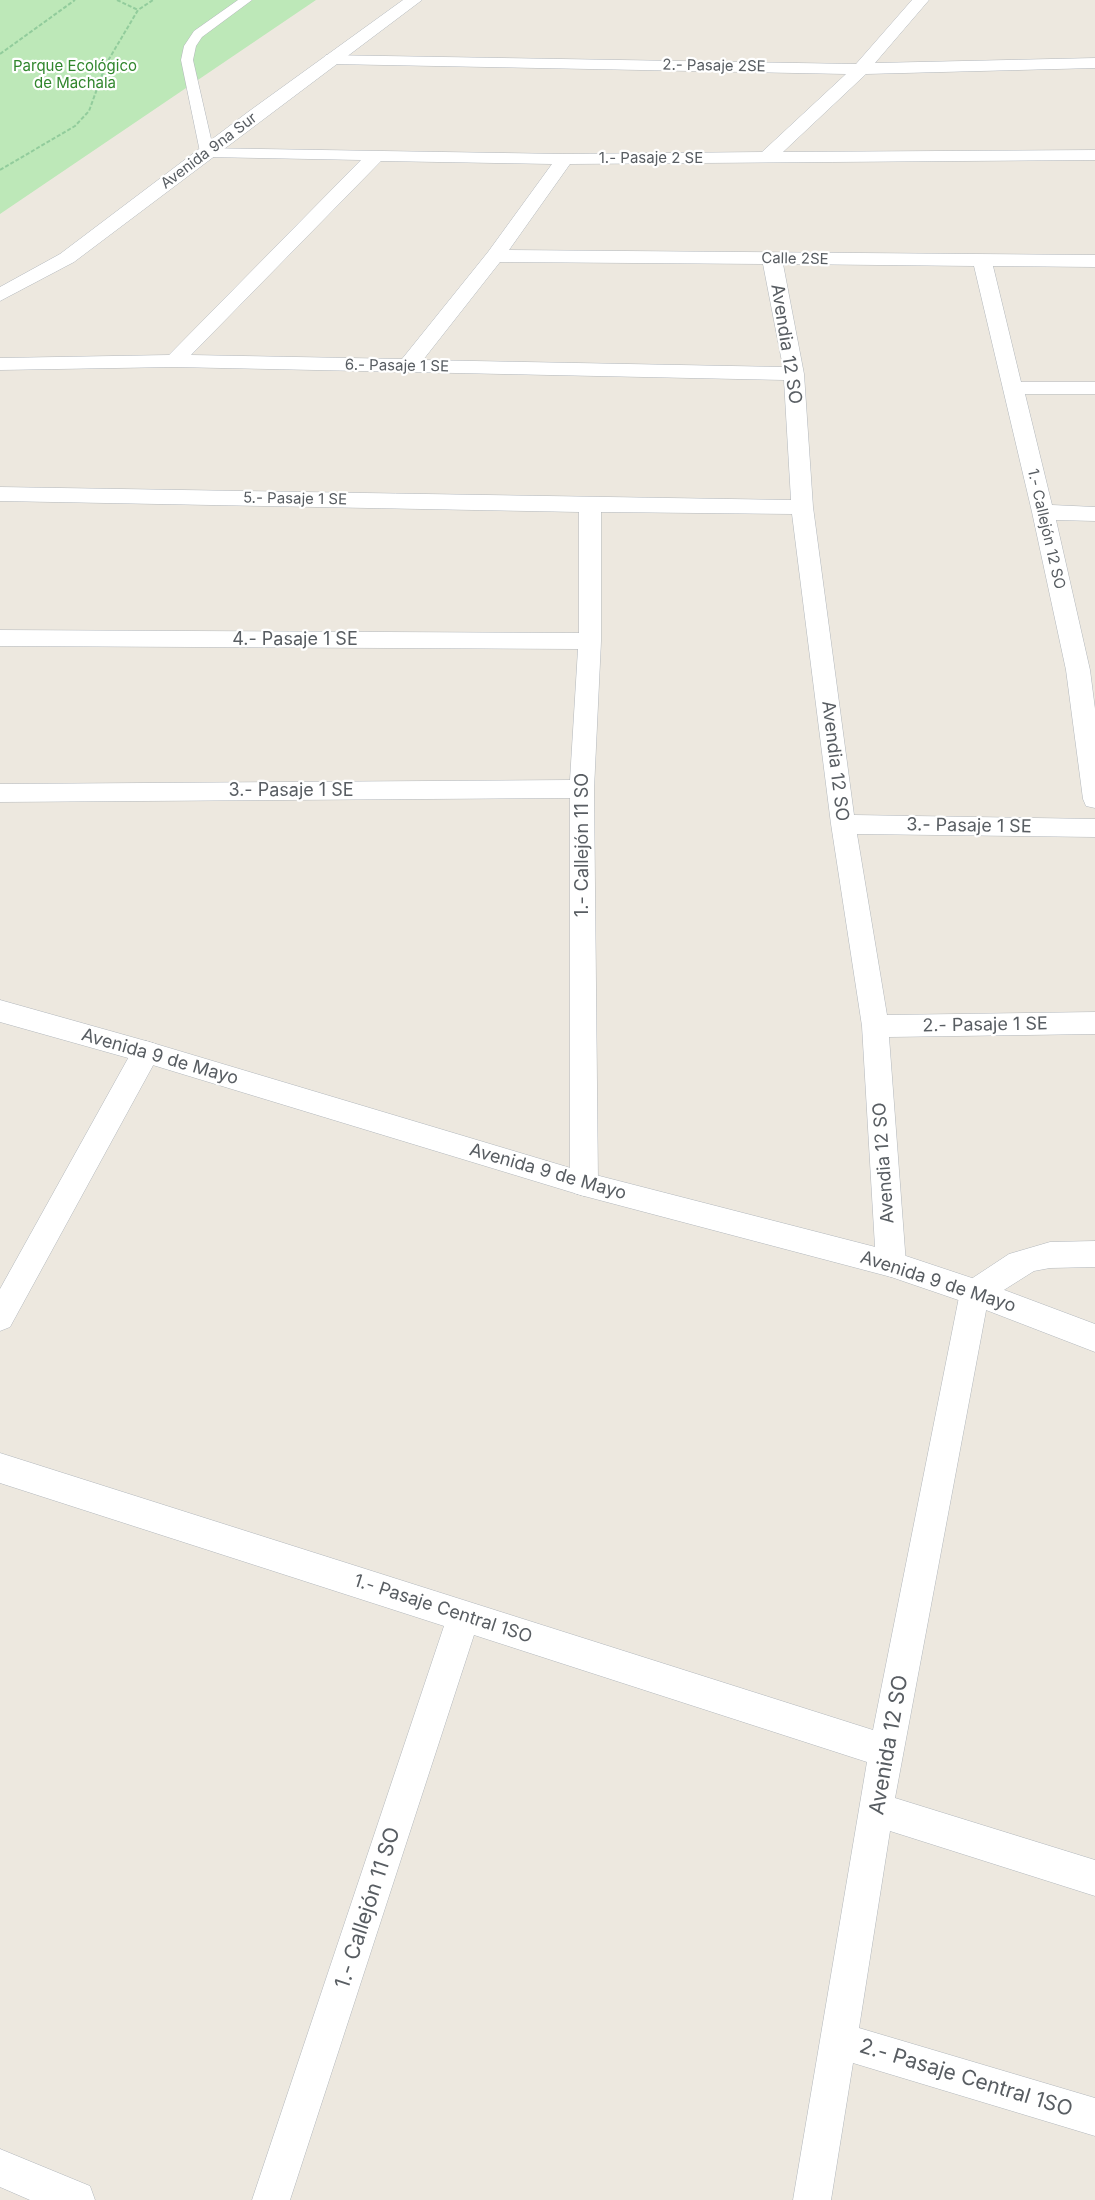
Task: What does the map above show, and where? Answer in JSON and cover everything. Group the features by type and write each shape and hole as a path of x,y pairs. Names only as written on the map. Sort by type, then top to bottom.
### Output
{"street":[{"name":"Avenida 9na Sur","path":"0,295 67,258 332,59 414,0"},
{"path":"766,158 861,69 921,0"},
{"name":"2.- Pasaje 2SE","path":"332,59 861,69 1095,64"},
{"name":"1.- Pasaje 2 SE","path":"207,152 375,157 565,158 1095,155"},
{"path":"174,361 375,157"},
{"path":"407,366 495,256 565,158"},
{"name":"Calle 2SE","path":"495,256 1095,261"},
{"name":"Avendia 12 SO","path":"772,259 794,374 802,507 843,824 875,1026 891,1264"},
{"name":"1.- Callejón 12 SO","path":"982,261 1043,512 1086,670 1095,799"},
{"name":"6.- Pasaje 1 SE","path":"0,364 174,361 794,374"},
{"path":"1012,388 1095,388"},
{"name":"5.- Pasaje 1 SE","path":"0,494 802,507"},
{"name":"1.- Callejón 11 SO","path":"584,1184 582,789 590,641 590,505"},
{"path":"1043,512 1095,514"},
{"name":"4.- Pasaje 1 SE","path":"0,638 590,641"},
{"name":"3.- Pasaje 1 SE","path":"0,793 582,789"},
{"name":"3.- Pasaje 1 SE","path":"843,824 1095,828"},
{"name":"Avenida 9 de Mayo","path":"0,1011 146,1052 584,1184 891,1264 975,1292 1095,1338"},
{"name":"2.- Pasaje 1 SE","path":"875,1026 1095,1024"},
{"path":"0,1318 146,1052"},
{"path":"975,1292 1019,1264 1034,1258 1050,1255 1095,1254"},
{"name":"Avenida 12 SO","path":"812,2200 886,1751 975,1292"},
{"name":"1.- Pasaje Central 1SO","path":"0,1468 886,1751"},
{"name":"1.- Callejón 11 SO","path":"271,2200 464,1616"},
{"path":"877,1810 1095,1878"},
{"name":"2.- Pasaje Central 1SO","path":"838,2040 1095,2117"},
{"path":"0,2168 76,2200"}],"lane":[{"path":"207,152 187,60 190,46 198,34 246,0"}],"path":[{"path":"0,54 75,0"},
{"path":"117,0 138,10"},
{"path":"0,170 75,126 89,111 106,64 138,10 153,0"}],"green space":[{"name":"Parque Ecológico de Machala","path":"0,0 316,0 0,214"}]}
